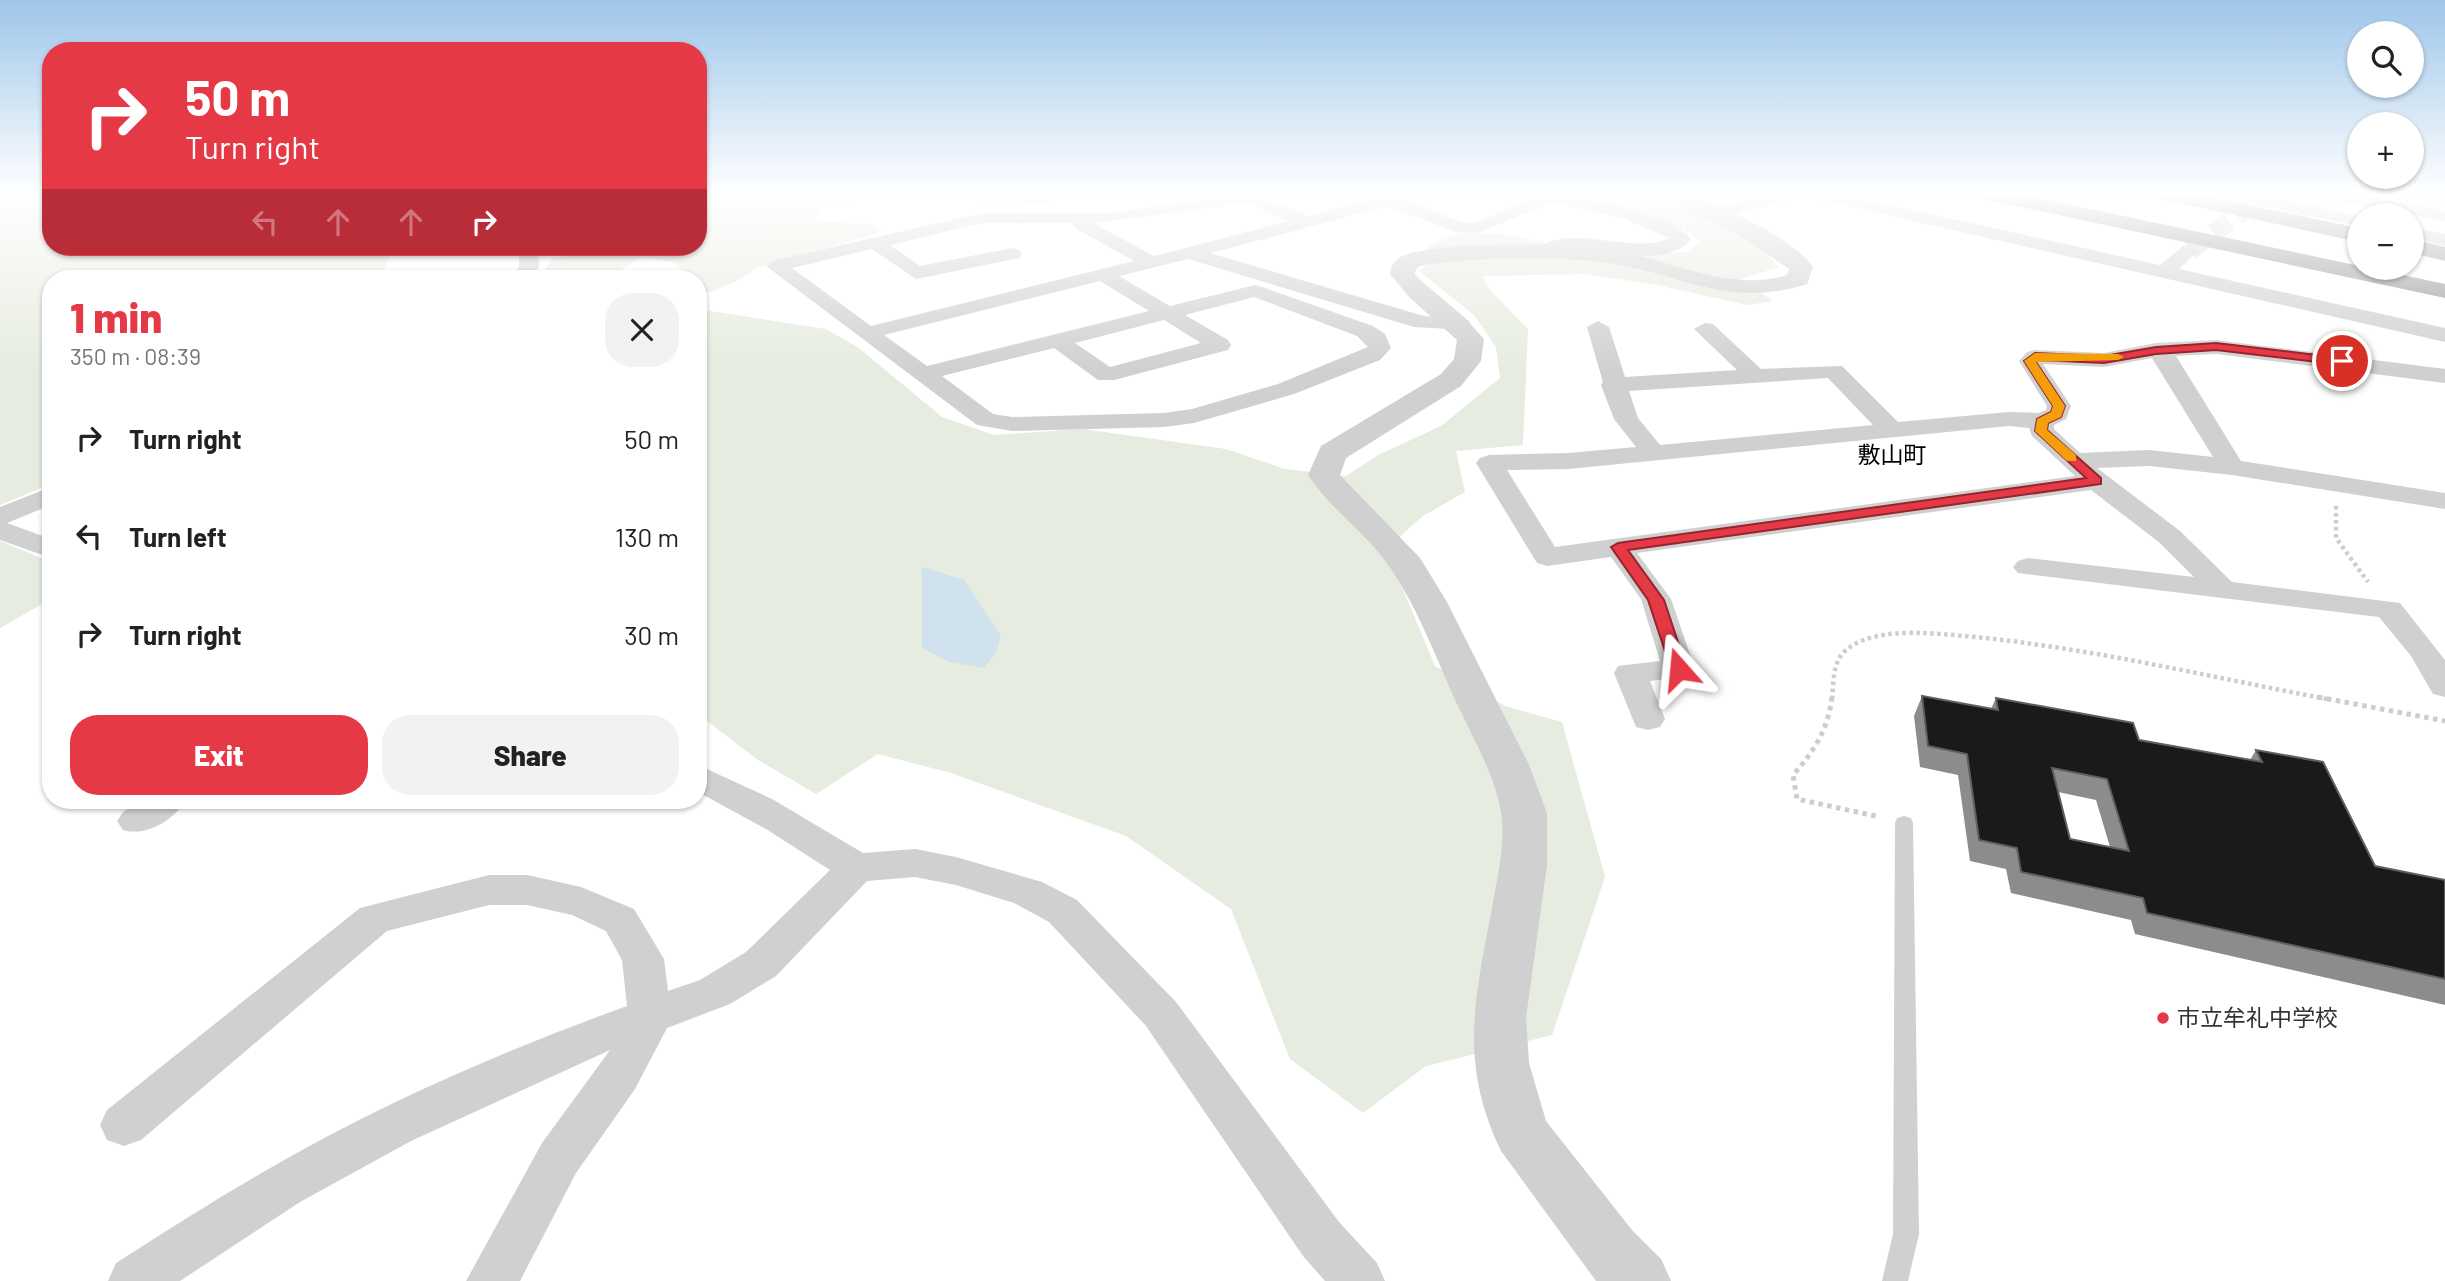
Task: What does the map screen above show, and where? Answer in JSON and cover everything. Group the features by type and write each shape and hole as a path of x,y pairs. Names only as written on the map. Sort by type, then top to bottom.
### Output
{"highway":[{"path":"2260,252 2445,291"},
{"path":"2326,252 2347,256"},
{"path":"2424,273 2445,278"}],"street":[{"path":"837,252 776,266 871,332 924,374 986,420 1012,424 1164,420 1194,416 1286,389 1372,355 1380,348 1377,340 1366,331 1255,291 924,374"},
{"path":"887,252 916,273 1012,254"},
{"path":"1009,252 1061,287"},
{"path":"1131,252 1153,264"},
{"path":"871,332 1061,287 1193,252"},
{"path":"1639,1281 1610,1251 1521,1133 1501,1063 1499,1018 1523,865 1524,813 1507,765 1429,602 1402,558 1336,493 1324,475 1332,453 1451,380 1467,361 1472,348 1471,339 1460,325 1410,287 1402,274 1403,266 1412,260 1436,256 1544,254 1624,257 1721,285 1750,289 1784,286 1798,279 1801,267 1783,252"},
{"path":"2074,252 2445,335"},
{"path":"2164,272 2188,252"},
{"path":"1189,253 1422,322 1460,325"},
{"path":"1057,340 1106,375 1220,345 1105,275"},
{"path":"1598,327 1613,385 1626,419 1654,453"},
{"path":"1705,329 1756,376"},
{"path":"2096,481 1548,556 1489,463 1568,461 2009,419 2042,421 2057,414 2059,406 2030,361 2035,357 2104,359 2156,351 2216,347 2445,376"},
{"path":"2156,351 2166,358 2232,467"},
{"path":"1613,385 1834,371 1892,429"},
{"path":"2042,421 2041,431 2096,481 2170,537 2224,590"},
{"path":"2074,461 2149,458 2232,467 2330,485 2445,501"},
{"path":"0,517 42,499"},
{"path":"0,530 42,546"},
{"path":"1618,547 1656,600 1679,669 1630,673 1648,719"},
{"path":"2028,567 2389,609 2425,653 2445,687"},
{"path":"707,782 766,811 856,868 915,863 956,871 1028,892 1063,911 1161,1014 1351,1279"},
{"path":"136,821 154,809"},
{"path":"134,1281 283,1186 394,1126 561,1049 715,992 761,964 856,868"},
{"path":"124,1125 374,919 489,890 527,890 580,902 620,920 643,959 650,1018 619,1075 559,1158 492,1281"}],"lane":[{"path":"1895,1281 1906,1234 1904,822"}],"path":[{"path":"2330,485 2336,504 2336,538 2389,609"},
{"path":"1904,822 1797,799 1793,775 1818,746 1830,715 1836,661 1847,649 1868,638 1944,634 2035,645 2445,722"}],"shaded area":[{"path":"0,252 42,252 42,256 389,257 383,270 42,270 42,488 0,505"},
{"path":"707,252 811,252 758,267 737,281 707,292 707,270 682,270 672,262 642,257 620,270 545,270 553,259 564,256 707,256"},
{"path":"1425,252 1764,252 1779,267 1740,279 1773,301 1747,305 1657,285 1586,274 1483,276 1489,289 1528,329 1523,445 1456,451 1465,492 1423,516 1386,549 1435,666 1505,706 1562,722 1605,877 1552,1035 1426,1066 1363,1113 1290,1059 1231,909 1126,836 951,773 878,754 816,794 758,760 707,721 707,310 826,329 859,348 942,417 994,435 1083,429 1226,449 1285,469 1346,476 1378,455 1441,426 1500,378 1496,347 1474,315 1419,271 1428,264"},
{"path":"0,541 42,558 42,604 0,628"}],"water":[{"path":"922,567 964,580 1001,636 996,652 984,668 949,662 922,648"}],"building":[{"path":"1922,696 1998,710 1996,698 2133,723 2139,740 2262,762 2256,750 2323,762 2375,866 2445,880 2445,979 2147,913 2143,898 2021,872 2017,848 1979,840 1967,754 1928,746","holes":["2052,768 2107,779 2129,851 2070,839"]}],"slow traffic":[{"path":"2071,458 2041,431 2042,421 2057,414 2059,406 2030,361 2035,357 2118,357"}],"place":[{"name":"市立牟礼中学校","path":"2163,1018"}],"district":[{"name":"敷山町","path":"1892,455"}],"route":[{"path":"1679,669 1656,600 1618,547 2096,481 2041,431 2042,421 2057,414 2059,406 2030,361 2035,357 2104,359 2186,347 2216,347 2342,361"}]}
